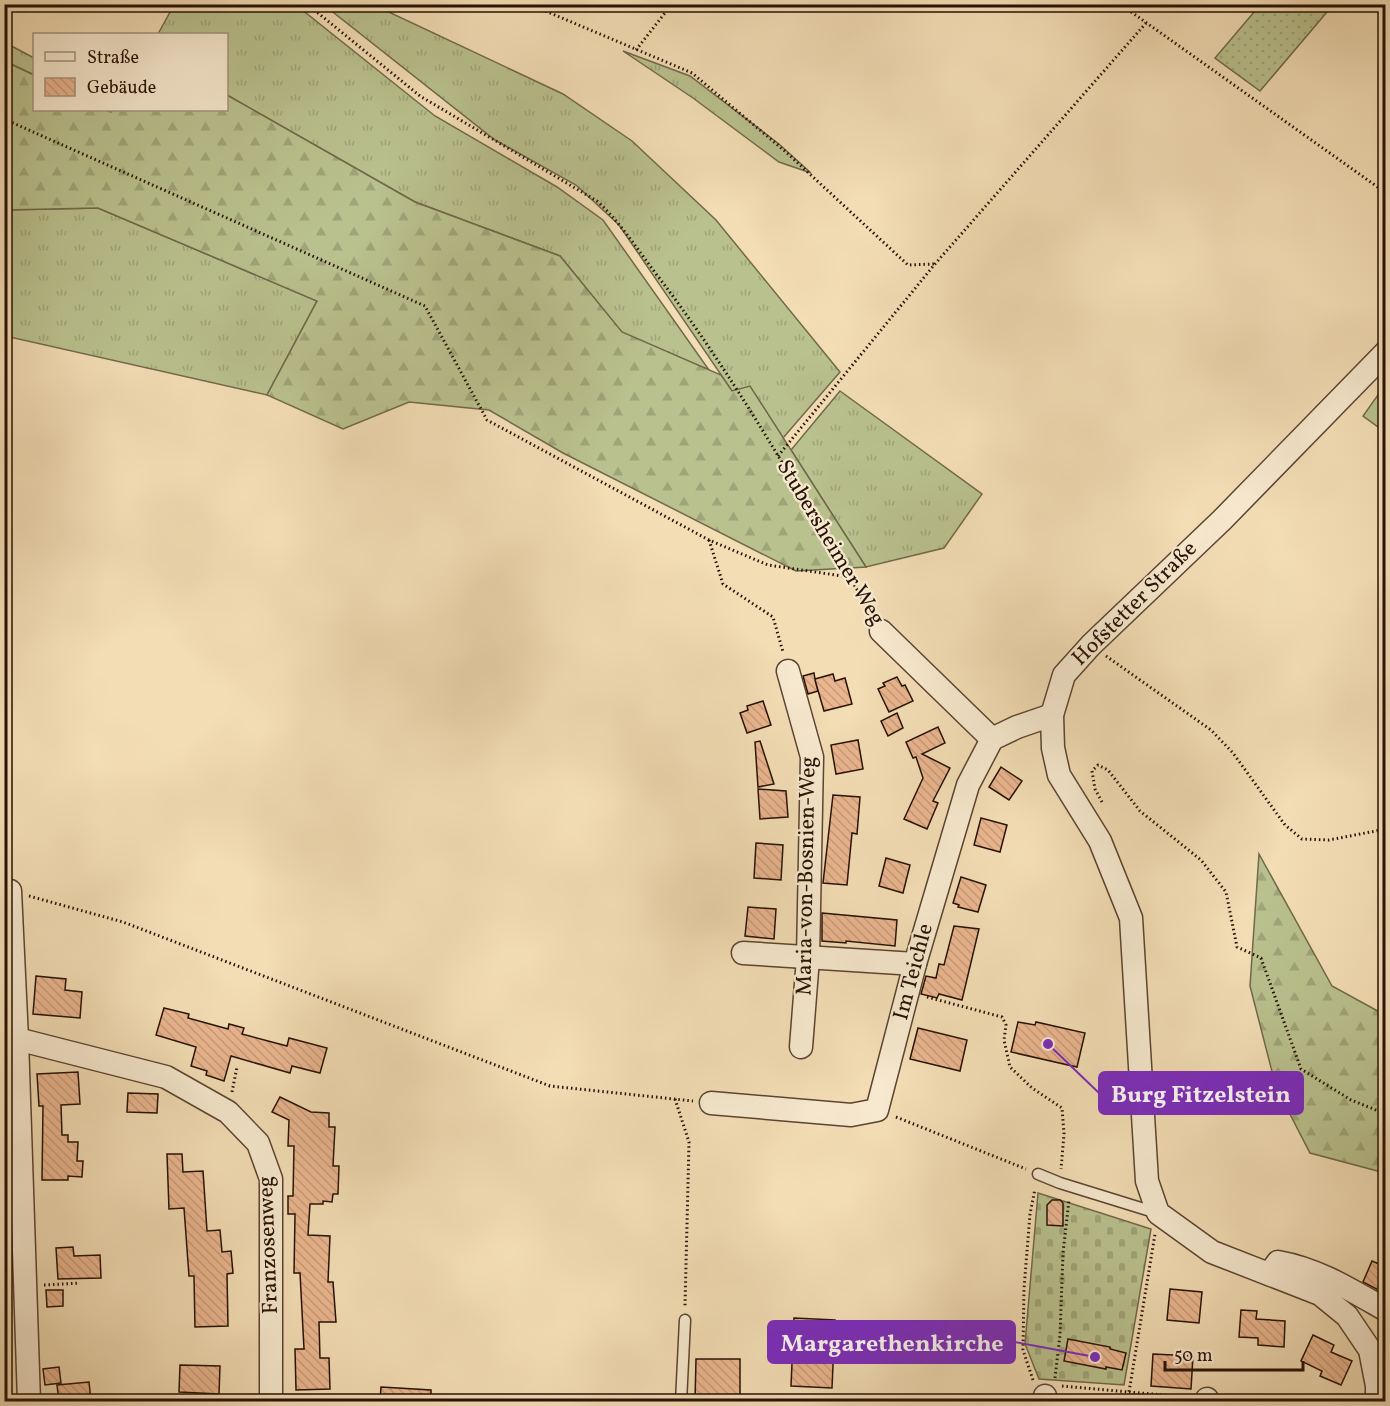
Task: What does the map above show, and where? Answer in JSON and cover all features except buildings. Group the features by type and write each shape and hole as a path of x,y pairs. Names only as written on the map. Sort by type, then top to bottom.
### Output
{"street":[{"name":"Hofstetter Straße","path":"1158,1218 1147,1181 1131,918 1100,842 1059,776 1053,748 1052,714 1064,675 1091,645 1222,520 1386,352"},
{"name":"Stubersheimer Weg","path":"881,631 992,739"},
{"name":"Maria-von-Bosnien-Weg","path":"788,671 812,757 808,958 801,1047"},
{"path":"992,739 1052,714"},
{"name":"Im Teichle","path":"877,1110 915,964 968,785 992,739"},
{"path":"9,891 27,1286 29,1401"},
{"path":"743,953 915,964"},
{"name":"Franzosenweg","path":"17,1039 166,1077 228,1112 258,1143 271,1179 271,1401"},
{"path":"711,1103 851,1115 877,1110"},
{"path":"1158,1218 1212,1252 1320,1294 1347,1317 1370,1350 1380,1391"},
{"path":"1269,1274 1278,1262 1294,1265 1330,1279 1386,1310"}],"lane":[{"path":"1038,1174 1158,1218"},
{"path":"681,1401 685,1320"}],"path":[{"name":"Stubersheimer Weg","path":"307,4 420,96 597,201 614,217 695,325 777,456 881,631"},
{"path":"529,4 636,51 692,72 786,152 908,265 935,264"},
{"path":"636,51 672,4"},
{"path":"1120,4 1386,193"},
{"path":"777,456 935,264 1146,23"},
{"path":"4,119 424,306 487,420 710,540 768,565 849,577"},
{"path":"710,540 723,584 773,617 788,671"},
{"path":"1091,645 1211,730 1233,753 1285,825 1302,839 1329,840 1386,829"},
{"path":"1105,808 1095,789 1092,771 1098,765 1108,770 1140,812 1201,860 1226,892 1237,947 1261,958 1301,1069 1351,1100 1386,1114"},
{"path":"9,891 123,922 550,1086 711,1103"},
{"path":"908,992 1002,1017 1006,1025 1004,1040 1010,1067 1032,1088 1062,1108 1068,1221 1063,1253 1060,1335 1054,1386 1207,1400"},
{"path":"675,1099 688,1142 685,1320"},
{"path":"877,1110 1038,1174 1030,1214 1024,1289 1023,1350 1031,1379 1046,1394"},
{"path":"1129,1392 1158,1218"},
{"path":"27,1286 80,1283"}],"green space":[{"path":"174,5 296,5 435,116 557,187 603,220 709,370 622,333 560,256 415,202 228,96 228,33 159,33"},
{"path":"324,5 374,5 563,94 632,141 716,220 840,372 783,438 750,387 732,391 619,225 576,185 495,140"},
{"path":"1260,5 1333,5 1260,91 1215,58"},
{"path":"4,42 33,57 33,75 5,61"},
{"path":"623,51 690,76 779,144 811,173 779,162 693,98"},
{"path":"4,61 33,75 33,111 228,111 228,96 415,202 560,256 622,332 721,375 732,391 750,386 866,567 796,571 563,453 489,410 409,402 343,429 267,395 317,301 98,208 5,210"},
{"path":"98,208 317,301 267,395 5,336 4,210"},
{"path":"1385,385 1385,432 1363,416"},
{"path":"840,391 982,494 944,548 866,567 791,450"},
{"path":"1259,854 1332,986 1385,1015 1385,1173 1310,1153 1276,1087 1250,986"},
{"path":"1038,1193 1151,1229 1124,1385 1039,1379 1025,1344"}],"place":[{"name":"Burg Fitzelstein","path":"1048,1044"},
{"name":"Margarethenkirche","path":"1095,1357"}]}
